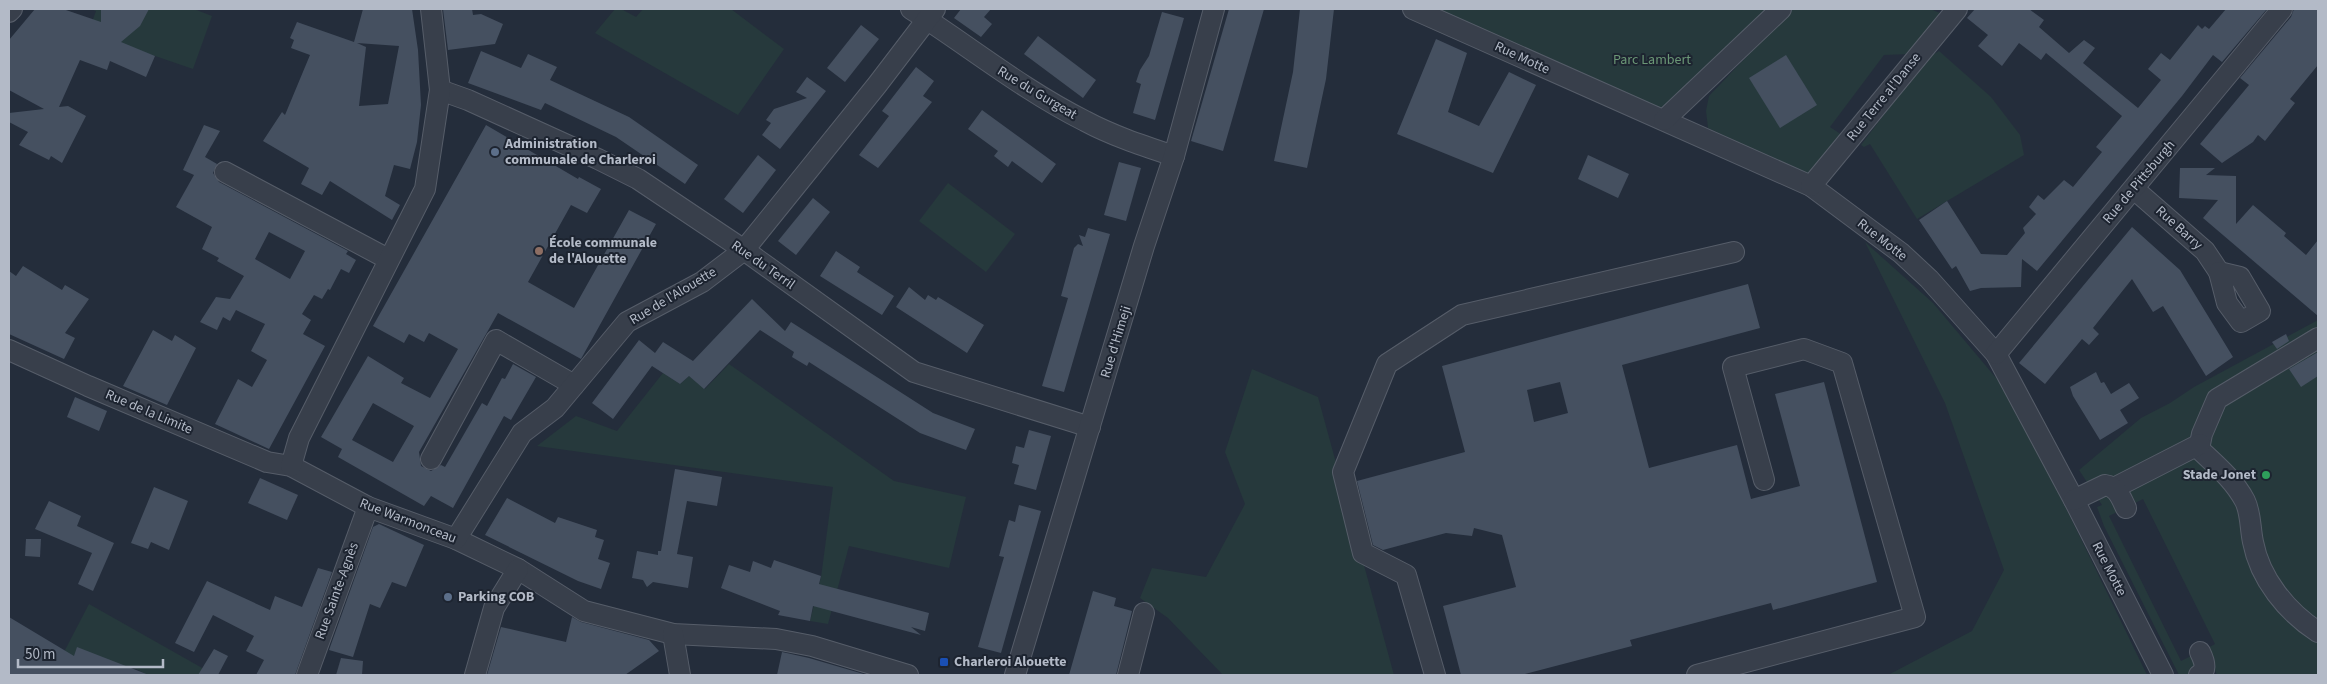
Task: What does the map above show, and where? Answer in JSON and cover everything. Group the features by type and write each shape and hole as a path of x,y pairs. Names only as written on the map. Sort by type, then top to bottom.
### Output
{"street":[{"path":"9,12 12,9"},
{"path":"291,466 299,438 388,259 400,240 425,190 440,90 431,9"},
{"name":"Rue d'Himeji","path":"1015,675 1144,246 1174,156 1214,9"},
{"name":"Rue Motte","path":"1413,9 1811,186 1901,253 1929,279 1996,354 2074,500 2163,675"},
{"path":"1664,120 1781,9"},
{"name":"Rue Terre al'Danse","path":"1811,186 1957,9"},
{"name":"Rue de Pittsburgh","path":"1996,354 2282,9"},
{"name":"Rue du Gurgeat","path":"924,12 1000,71 1084,121 1108,132 1174,156"},
{"name":"Rue de l'Alouette","path":"456,539 522,432 555,408 627,322 702,282 744,250 924,12"},
{"name":"Rue du Terril","path":"440,90 468,100 638,179 744,250 914,372 1090,426"},
{"path":"225,172 388,259"},
{"name":"Rue Barry","path":"2134,189 2204,251 2219,272"},
{"path":"1435,675 1406,575 1362,553 1343,472 1387,364 1462,315 1734,252"},
{"path":"2318,338 2217,399 2202,434 2199,450 2228,477 2246,503 2259,563 2275,591 2287,606 2318,632"},
{"path":"431,459 496,340 574,385"},
{"path":"1697,675 1915,617 1842,363 1804,349 1733,367 1764,480"},
{"name":"Rue de la Limite","path":"9,350 97,390 267,462 291,466"},
{"path":"2114,488 2200,444"},
{"name":"Rue Warmonceau","path":"291,466 368,508 456,539 518,569 584,611 673,634 776,639 812,646 908,675"},
{"path":"2074,500 2104,485 2114,488 2126,508"},
{"name":"Rue Sainte-Agnès","path":"307,675 368,508"},
{"path":"475,675 494,608 518,569"},
{"path":"1128,675 1144,613"},
{"path":"673,634 680,675"},
{"path":"2199,675 2202,674 2205,666 2200,652"}],"green space":[{"path":"90,9 194,9 212,16 193,69 88,33 96,11"},
{"path":"615,9 621,9 636,17 643,9 731,9 784,49 738,115 595,33"},
{"name":"Parc Lambert","path":"1415,9 1776,9 1664,120"},
{"path":"1792,9 1930,9 1950,17 1911,54 1884,55 1830,127 1845,137 1810,176 1708,128 1706,111 1709,96"},
{"path":"1939,51 1991,97 2020,135 2024,155 1917,219 1870,144 1864,147 1861,145 1927,58"},
{"path":"948,183 1015,234 986,272 919,221"},
{"path":"1865,242 1933,303 2012,397 2147,675 1888,675 1972,631 2004,570 1945,403"},
{"path":"2318,320 2318,675 2217,675 2206,649 2215,644 2143,499 2109,516 2181,661 2191,656 2198,668 2188,675 2179,675 2104,526 2097,507 2102,505 2079,470 2141,418"},
{"path":"729,364 894,481 966,497 949,568 849,546 828,624 810,621 821,577 833,487 537,446 576,416 617,431 663,373 680,384 689,376 705,389"},
{"path":"1252,369 1318,397 1394,675 1223,675 1168,618 1140,598 1152,568 1206,577 1245,504 1225,452"},
{"path":"89,604 204,669 199,675 148,675 132,667 129,675 52,675"}],"building":[{"path":"35,9 63,9 101,22 101,9 149,9 140,26 121,42 155,56 146,77 110,61 107,70 80,60 59,107 68,106 86,116 62,163 51,156 49,160 19,145 28,132 9,122 9,113 44,109 9,90 9,40"},
{"path":"363,9 412,9 418,50 421,105 417,142 410,169 394,165 385,196 400,205 392,220 330,181 322,195 301,184 309,168 263,141 282,112 285,115 310,55 291,48 294,40 290,38 297,22 354,42","holes":["357,43 399,46 388,104 359,106 366,47"]},
{"path":"443,9 472,9 473,15 481,14 503,24 495,44 448,50"},
{"path":"961,9 991,9 984,17 992,24 981,37 954,18"},
{"path":"1229,9 1264,9 1223,151 1191,141"},
{"path":"1300,9 1334,9 1326,79 1307,168 1274,161 1293,72"},
{"path":"1975,9 2029,9 2044,20 2039,27 2069,53 2084,40 2095,48 2083,63 2138,108 2161,80 2148,69 2161,53 2170,60 2198,25 2202,29 2205,26 2209,29 2226,9 2267,9 2222,62 2213,55 2182,96 2037,271 2022,259 2021,287 1981,288 1970,291 1956,266 1952,269 1919,220 1947,201 1981,254 2007,255 2025,233 2023,228 2036,214 2029,207 2038,195 2044,200 2064,180 2073,187 2102,152 2096,147 2122,116 2046,53 2041,60 2019,43 2002,66 1978,46 1988,35 1967,18"},
{"path":"2294,9 2318,9 2318,65 2290,99 2295,103 2265,141 2258,135 2253,142 2222,163 2200,144 2249,85 2240,78 2291,17"},
{"path":"1162,12 1184,18 1155,120 1133,113 1141,84 1136,82 1140,70 1149,56"},
{"path":"861,25 879,39 845,82 827,68"},
{"path":"1038,36 1096,80 1083,98 1024,54"},
{"path":"1436,39 1467,53 1448,112 1479,126 1509,72 1536,85 1493,173 1397,134"},
{"path":"481,51 521,68 528,54 557,67 550,80 629,117 698,165 685,184 616,137 545,103 541,110 468,83"},
{"path":"1786,55 1817,105 1780,128 1749,78"},
{"path":"916,67 934,81 923,96 932,102 878,168 859,155 889,116 882,111"},
{"path":"807,77 826,91 780,149 762,135 771,123 766,120 774,109 807,98 796,92"},
{"path":"982,110 1056,164 1042,183 1012,161 1008,167 994,156 998,151 968,129"},
{"path":"204,125 220,131 205,157 217,164 213,173 219,182 348,251 346,254 356,260 349,273 341,269 330,290 328,289 322,299 314,295 302,314 311,320 303,334 325,346 269,449 215,424 238,379 252,387 267,360 251,351 265,324 236,310 230,321 223,317 217,330 200,322 216,297 230,299 244,276 217,261 219,258 202,249 212,227 176,207 194,175 183,170","holes":["269,232 305,251 290,279 255,259"]},
{"path":"486,125 578,179 579,177 601,189 587,213 571,205 528,282 574,308 629,210 656,224 581,359 498,313 419,452 421,466 431,471 441,465 445,467 482,403 487,406 502,378 505,379 513,364 536,377 511,420 504,416 453,508 431,496 424,506 338,457 342,449 321,437 368,356 404,378 401,383 430,398 458,349 429,333 424,342 409,334 404,343 373,326","holes":["373,403 414,426 393,462 352,440"]},
{"path":"758,155 776,170 743,213 724,199"},
{"path":"1588,155 1629,174 1618,198 1578,179"},
{"path":"1119,162 1141,168 1126,221 1104,215"},
{"path":"2180,168 2215,168 2206,175 2236,176 2236,224 2253,205 2286,233 2284,236 2306,255 2318,240 2318,316 2203,218 2218,200 2179,198"},
{"path":"813,198 830,212 796,255 778,241"},
{"path":"2132,227 2180,270 2233,357 2206,376 2163,306 2153,312 2132,279 2093,328 2099,334 2089,345 2082,339 2045,384 2019,363"},
{"path":"1088,228 1110,234 1064,392 1042,386 1068,298 1061,296 1074,248 1078,244 1083,246 1079,235 1085,237"},
{"path":"836,251 860,267 857,272 894,296 882,315 820,276"},
{"path":"23,266 62,290 65,285 89,299 65,333 75,338 64,359 9,334 9,271 16,276"},
{"path":"1748,284 1760,328 1622,365 1649,468 1737,445 1751,499 1800,486 1775,394 1824,382 1877,582 1773,610 1771,603 1630,640 1632,646 1521,675 1461,675 1443,606 1516,587 1502,535 1474,528 1472,536 1446,533 1383,550 1373,545 1357,481 1465,452 1442,366","holes":["1560,382 1568,413 1534,422 1527,390"]},
{"path":"909,287 925,300 928,295 936,300 938,297 984,325 967,353 896,307"},
{"path":"752,299 785,331 791,322 933,413 975,429 966,450 920,433 809,362 807,366 792,357 794,352 760,330 704,389 689,376 680,384 652,366 613,419 592,403 639,340 655,353 663,342 693,361"},
{"path":"153,330 172,341 175,335 196,348 167,405 123,386"},
{"path":"2286,334 2289,341 2277,349 2272,342"},
{"path":"2318,352 2318,376 2301,387 2289,369"},
{"path":"2096,372 2101,383 2104,382 2111,394 2129,383 2139,398 2120,410 2128,423 2100,440 2073,396 2070,387"},
{"path":"75,397 107,411 99,431 67,417"},
{"path":"1029,430 1051,436 1036,490 1014,484 1019,465 1012,463 1016,446 1024,448"},
{"path":"675,469 722,477 717,506 687,501 677,554 693,557 688,588 653,582 647,587 643,580 632,578 637,551 658,555 658,551 661,551"},
{"path":"260,478 298,495 287,520 248,503"},
{"path":"154,487 188,501 169,550 151,542 148,549 131,543"},
{"path":"507,498 555,523 558,517 597,530 595,537 604,540 598,559 610,563 601,589 578,581 485,535"},
{"path":"49,501 81,516 77,526 114,543 93,591 78,584 92,553 35,529"},
{"path":"1019,505 1041,511 1001,653 978,647 1004,557 999,556 1009,520 1015,522"},
{"path":"379,524 424,545 406,587 392,582 380,608 370,604 353,657 329,650 373,527"},
{"path":"26,539 41,539 40,557 25,556"},
{"path":"774,560 821,576 819,584 929,613 925,631 911,627 921,635 813,606 810,621 778,615 780,611 721,588 729,565 750,572 753,561 771,568"},
{"path":"318,568 332,572 295,675 256,675 264,660 246,651 254,636 213,615 194,652 175,643 207,581 270,610 275,596 302,607"},
{"path":"1093,591 1116,598 1114,606 1132,611 1116,675 1069,675"},
{"path":"9,617 74,656 77,647 149,675 9,675"},
{"path":"572,617 581,622 649,640 659,651 625,675 487,675 501,627 566,642"},
{"path":"214,649 228,656 218,675 198,675"},
{"path":"782,652 809,658 867,675 777,675"},
{"path":"341,658 363,661 362,675 336,675"}],"place":[{"name":"Administration communale de Charleroi","path":"495,152"},
{"name":"École communale de l'Alouette","path":"539,251"},
{"name":"Stade Jonet","path":"2266,475"},
{"name":"Parking COB","path":"448,597"},
{"name":"Charleroi Alouette","path":"944,662"}]}
